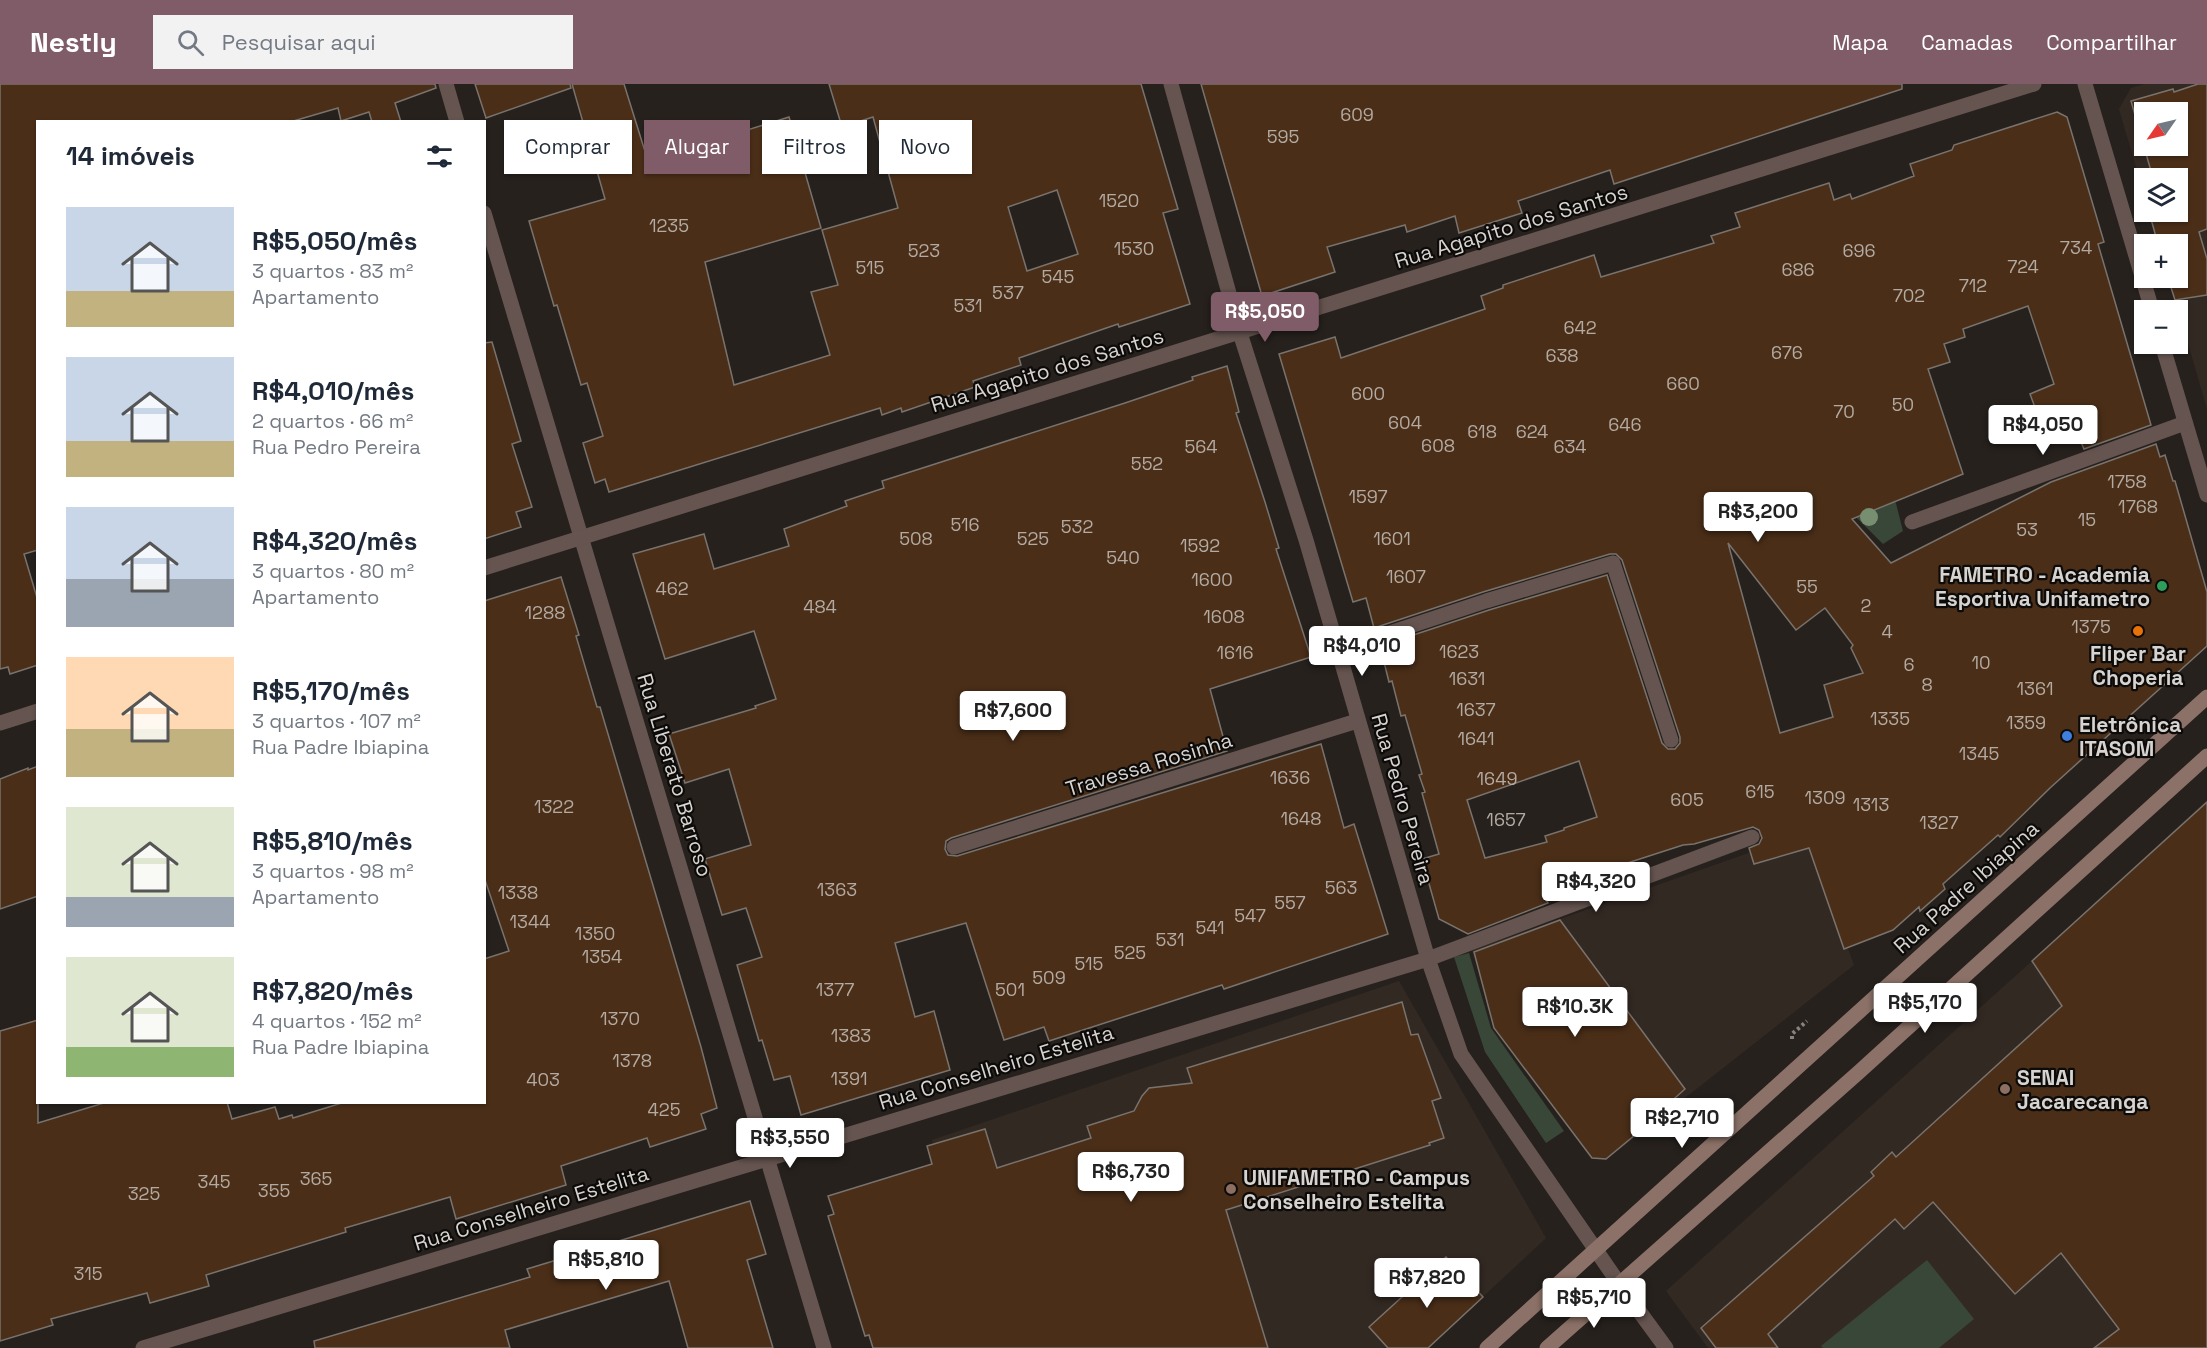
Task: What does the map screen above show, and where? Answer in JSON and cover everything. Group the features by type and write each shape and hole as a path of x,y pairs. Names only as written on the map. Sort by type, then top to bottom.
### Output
{"street":[{"path":"446,84 456,120"},
{"name":"Rua Pedro Pereira","path":"1171,84 1240,333 1306,540 1428,959 1461,1054 1666,1348"},
{"name":"Rua Agapito dos Santos","path":"486,567 2034,84"},
{"path":"2085,84 2149,300"},
{"name":"Rua Liberato Barroso","path":"486,220 824,1348"},
{"path":"2165,354 2207,495"},
{"path":"1912,522 2186,423"},
{"path":"1338,650 1486,601 1613,563 1671,740"},
{"name":"Rua Padre Ibiapina","path":"1487,1348 2207,698"},
{"path":"0,723 36,712"},
{"name":"Travessa Rosinha","path":"954,847 1358,721"},
{"path":"1547,1348 1859,1072 2207,756"},
{"name":"Rua Conselheiro Estelita","path":"143,1348 1428,959 1752,837"}],"shaded area":[{"path":"2144,84 2207,84 2207,409 2188,344 2188,300 2175,300 2172,288 2188,288 2188,234 2156,234 2152,222 2188,222 2188,168 2136,168 2119,109 2131,88"},
{"name":"SENAI Jacarecanga","path":"2207,800 2207,1348 1708,1348 1666,1291"},
{"path":"1806,833 1854,965 1606,1160 1591,1158 1494,1027 1472,950"},
{"name":"UNIFAMETRO - Campus Conselheiro Estelita","path":"1399,981 1546,1238 1428,1348 981,1348 932,1140"}],"green space":[{"path":"1891,484 1903,531 1883,544 1851,512"},
{"path":"1469,953 1491,1028 1564,1131 1546,1143 1485,1052 1454,957"},
{"path":"1927,1260 1974,1319 1939,1348 1823,1348 1821,1346"}],"building":[{"path":"0,84 435,84 436,88 395,103 400,120 371,120 369,112 341,120 338,108 297,120 36,120 36,551 24,554 36,594 36,666 10,674 8,667 0,669"},
{"path":"475,84 570,84 571,88 486,118"},
{"path":"572,84 624,84 644,148 644,174 750,174 750,129 762,125 762,174 805,174 821,228 705,262 734,385 830,355 811,292 838,285 822,230 898,208 889,174 972,174 972,120 879,120 879,139 873,117 864,120 840,120 829,84 1141,84 1178,209 1163,213 1190,304 1119,327 1118,324 1019,358 1021,365 973,381 975,387 902,412 901,408 882,415 880,408 609,492 605,479 595,483 583,443 603,436 587,383 581,385 557,305 554,306 529,221 605,199 598,174 632,174 632,120 582,120","holes":["1057,190 1078,254 1027,271 1008,207"]},
{"path":"1201,84 1902,84 1902,89 1614,184 1610,170 1518,201 1522,213 1459,233 1455,216 1407,232 1405,225 1327,247 1335,272 1262,296"},
{"path":"2198,84 2207,84 2207,229 2199,232 2207,259 2207,295 2175,300 2171,288 2188,288 2188,234 2155,234 2152,222 2188,222 2188,168 2150,168 2147,156 2188,156 2188,102 2134,102 2134,112 2131,101 2173,89 2174,92"},
{"path":"2057,112 2067,117 2104,242 2098,244 2151,425 2084,449 2075,428 2047,440 2030,394 2054,384 2028,306 1963,329 1965,337 1944,344 1950,362 1928,369 1963,474 1852,519 1891,563 2051,482 2156,444 2160,457 2165,455 2173,481 2175,481 2207,592 2207,646 2050,788 2000,837 1998,835 1943,884 1945,889 1920,911 1919,907 1893,930 1844,949 1809,848 1754,864 1749,848 1759,844 1762,838 1759,830 1753,827 1683,845 1615,867 1617,875 1544,897 1548,903 1468,934 1439,919 1422,859 1439,854 1422,793 1425,792 1419,775 1422,774 1405,715 1401,716 1392,681 1389,682 1380,646 1489,610 1607,575 1662,743 1668,749 1675,749 1680,743 1680,737 1622,560 1616,554 1483,592 1374,628 1366,598 1353,602 1279,354 1335,337 1341,358 1485,309 1481,296 1503,288 1503,285 1594,255 1601,277 1714,243 1711,236 1740,227 1735,213 1829,183 1834,200 1850,194 1852,199 1914,176 1910,164 1952,150 1954,145","holes":["1728,543 1796,630 1825,608 1853,645 1851,648 1863,673 1824,685 1833,717 1780,733","1579,761 1597,817 1545,836 1547,842 1485,858 1467,800"]},
{"path":"492,342 521,441 512,444 532,507 516,512 521,527 486,538 486,343"},
{"path":"1227,366 1239,412 1236,413 1311,657 1210,689 1227,751 951,838 946,841 945,849 948,855 957,856 1321,744 1344,828 1354,824 1388,934 1224,989 1222,985 1049,1041 1044,1027 1004,1040 966,923 895,943 915,1017 934,1011 950,1070 801,1115 790,1076 774,1080 762,1040 759,1041 737,965 762,957 746,908 722,915 705,859 751,845 729,769 685,783 669,734 756,708 755,706 776,699 754,631 665,659 633,554 704,534 714,569 789,546 784,529 847,506 845,501 884,488 882,481 1125,403"},
{"path":"561,577 579,635 576,636 597,707 600,707 701,1047 717,1108 701,1114 706,1129 650,1147 647,1138 561,1166 566,1185 456,1219 450,1197 345,1228 346,1232 206,1275 209,1286 150,1303 147,1293 51,1319 53,1325 0,1341 0,1031 36,1021 38,1123 100,1104 228,1104 232,1119 275,1107 279,1119 292,1115 293,1118 338,1104 486,1104 486,958 509,951 486,883 486,600"},
{"path":"36,767 36,897 0,909 0,779 28,768 28,770"},
{"path":"2207,802 2207,1348 2094,1348 2119,1329 2061,1253 2015,1294 1933,1202 1904,1229 1895,1219 1768,1334 1778,1348 1716,1348 1701,1328 1874,1176 1871,1172 1892,1152 1896,1157 2062,1006 2032,961"},
{"path":"1560,920 1685,1089 1606,1159 1592,1158 1494,1028 1474,952"},
{"name":"UNIFAMETRO - Campus Conselheiro Estelita","path":"1402,1002 1411,1035 1418,1034 1441,1098 1432,1101 1444,1138 1429,1143 1430,1145 1226,1210 1268,1348 873,1348 869,1335 865,1336 828,1216 834,1214 828,1196 932,1164 927,1146 985,1129 997,1168 1091,1138 1087,1126 1134,1111 1149,1088 1192,1083 1187,1068"},
{"path":"750,1201 766,1254 747,1260 773,1348 688,1348 669,1281 505,1330 510,1348 315,1348 314,1341 530,1277 527,1269"},
{"path":"1446,1257 1483,1297 1428,1348 1388,1348 1369,1327"}],"place":[{"name":"FAMETRO - Academia Esportiva Unifametro","path":"2162,586"},
{"name":"Fliper Bar Choperia","path":"2138,631"},
{"name":"Eletrônica ITASOM","path":"2067,736"},
{"name":"SENAI Jacarecanga","path":"2005,1089"},
{"name":"UNIFAMETRO - Campus Conselheiro Estelita","path":"1231,1189"}]}
